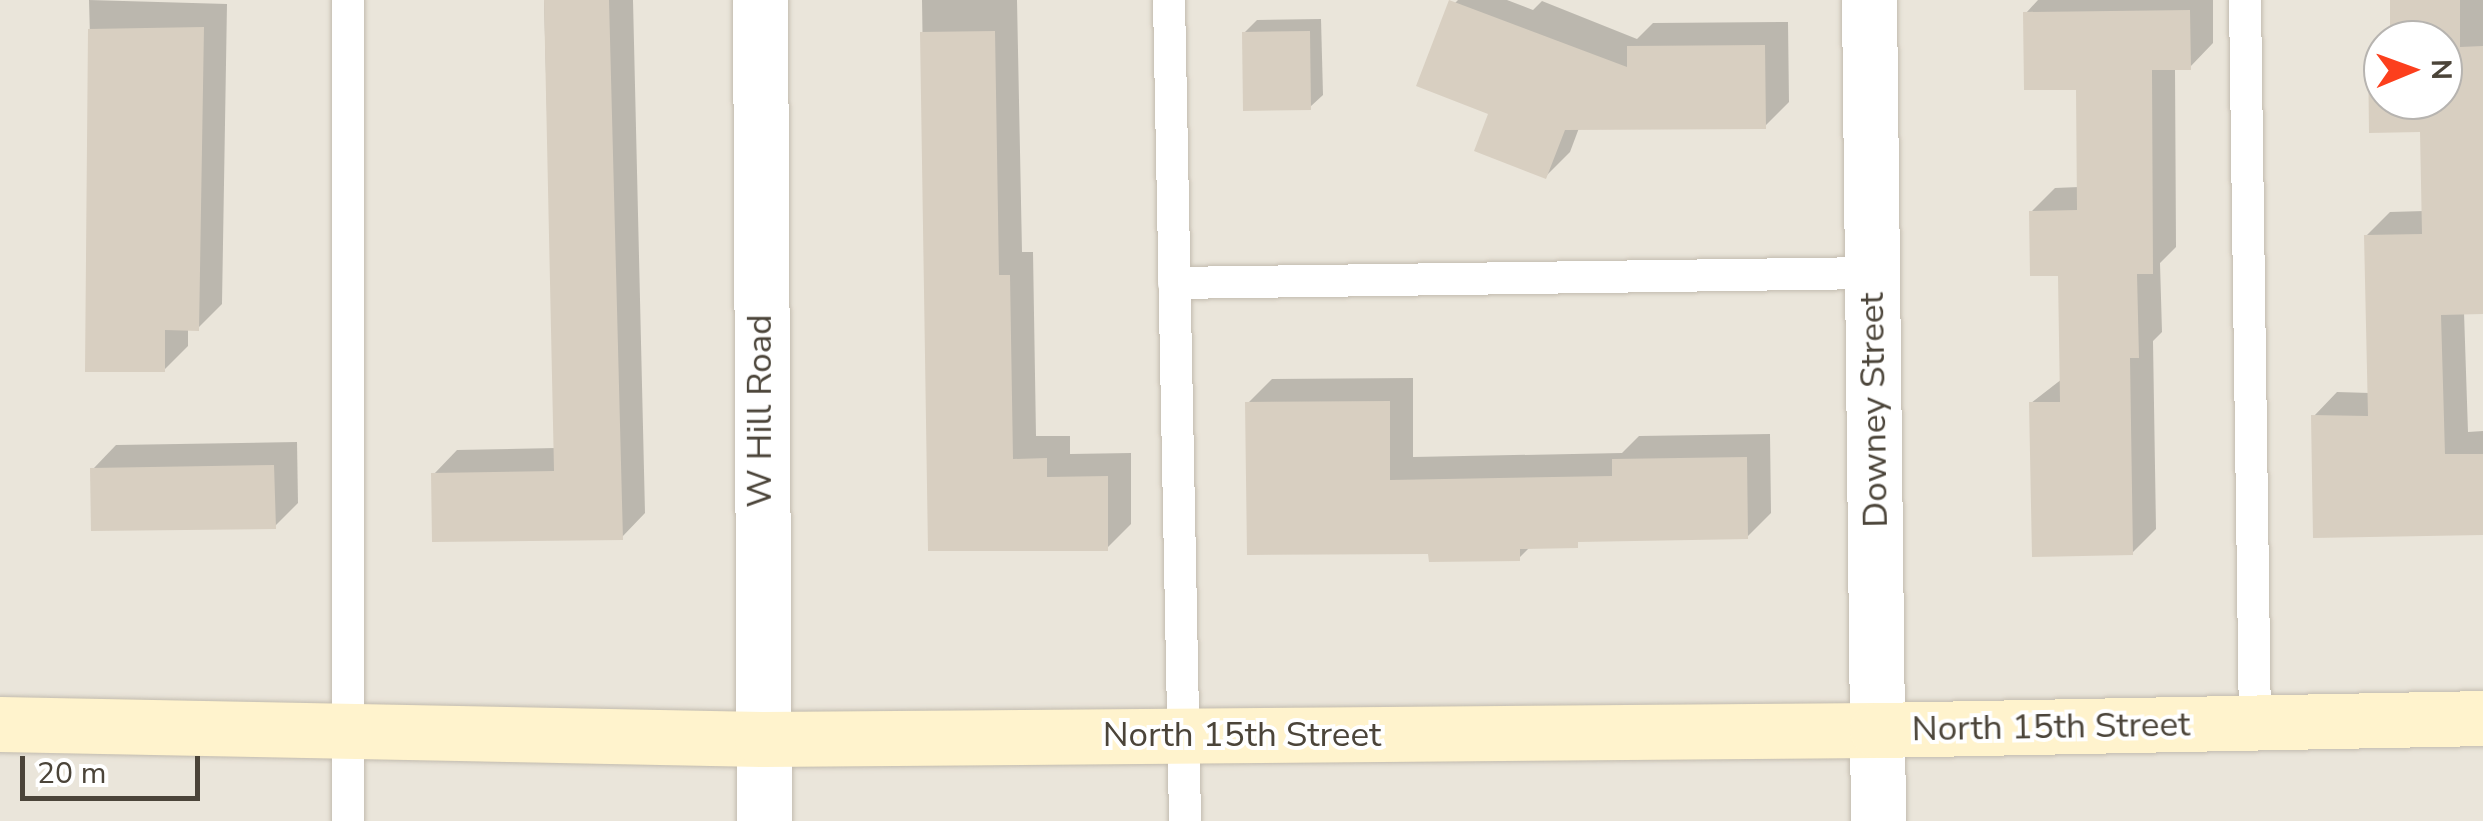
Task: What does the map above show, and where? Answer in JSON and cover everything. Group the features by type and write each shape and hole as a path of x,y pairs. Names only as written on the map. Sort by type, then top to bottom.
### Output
{"street":[{"name":"W Hill Road","path":"760,0 764,821"},
{"name":"Downey Street","path":"1869,0 1878,821"},
{"name":"North 15th Street","path":"0,724 762,738 1877,730 2483,718"}],"lane":[{"path":"348,0 348,821"},
{"path":"1169,0 1186,821"},
{"path":"2245,0 2255,722"},
{"path":"1174,283 1872,273"}],"shaded area":[{"path":"0,0 2483,0 2483,821 0,821"}],"building":[{"path":"544,0 609,0 623,540 432,542 431,473 554,471"},
{"path":"1449,0 1627,67 1627,46 1765,45 1766,129 1565,130 1546,179 1474,151 1488,114 1416,86"},
{"path":"2390,0 2460,0 2460,20 2390,20"},
{"path":"2190,10 2191,70 2152,70 2153,274 2137,274 2139,358 2130,358 2133,555 2032,557 2029,402 2060,402 2058,276 2030,276 2029,211 2077,210 2076,90 2024,90 2023,12"},
{"path":"204,27 199,331 165,330 165,372 85,372 88,29"},
{"path":"995,31 999,275 1010,275 1013,459 1047,458 1047,477 1108,476 1108,551 928,551 920,32"},
{"path":"1310,31 1311,110 1243,111 1242,32"},
{"path":"2483,46 2483,314 2441,315 2445,454 2483,454 2483,535 2313,538 2311,415 2368,416 2364,235 2422,234 2420,132 2369,133 2369,120 2463,120 2463,47"},
{"path":"1390,401 1390,480 1612,476 1612,459 1747,457 1748,539 1578,542 1578,548 1520,549 1520,561 1429,562 1428,554 1247,555 1245,402"},
{"path":"274,465 276,529 91,531 90,468"}]}
